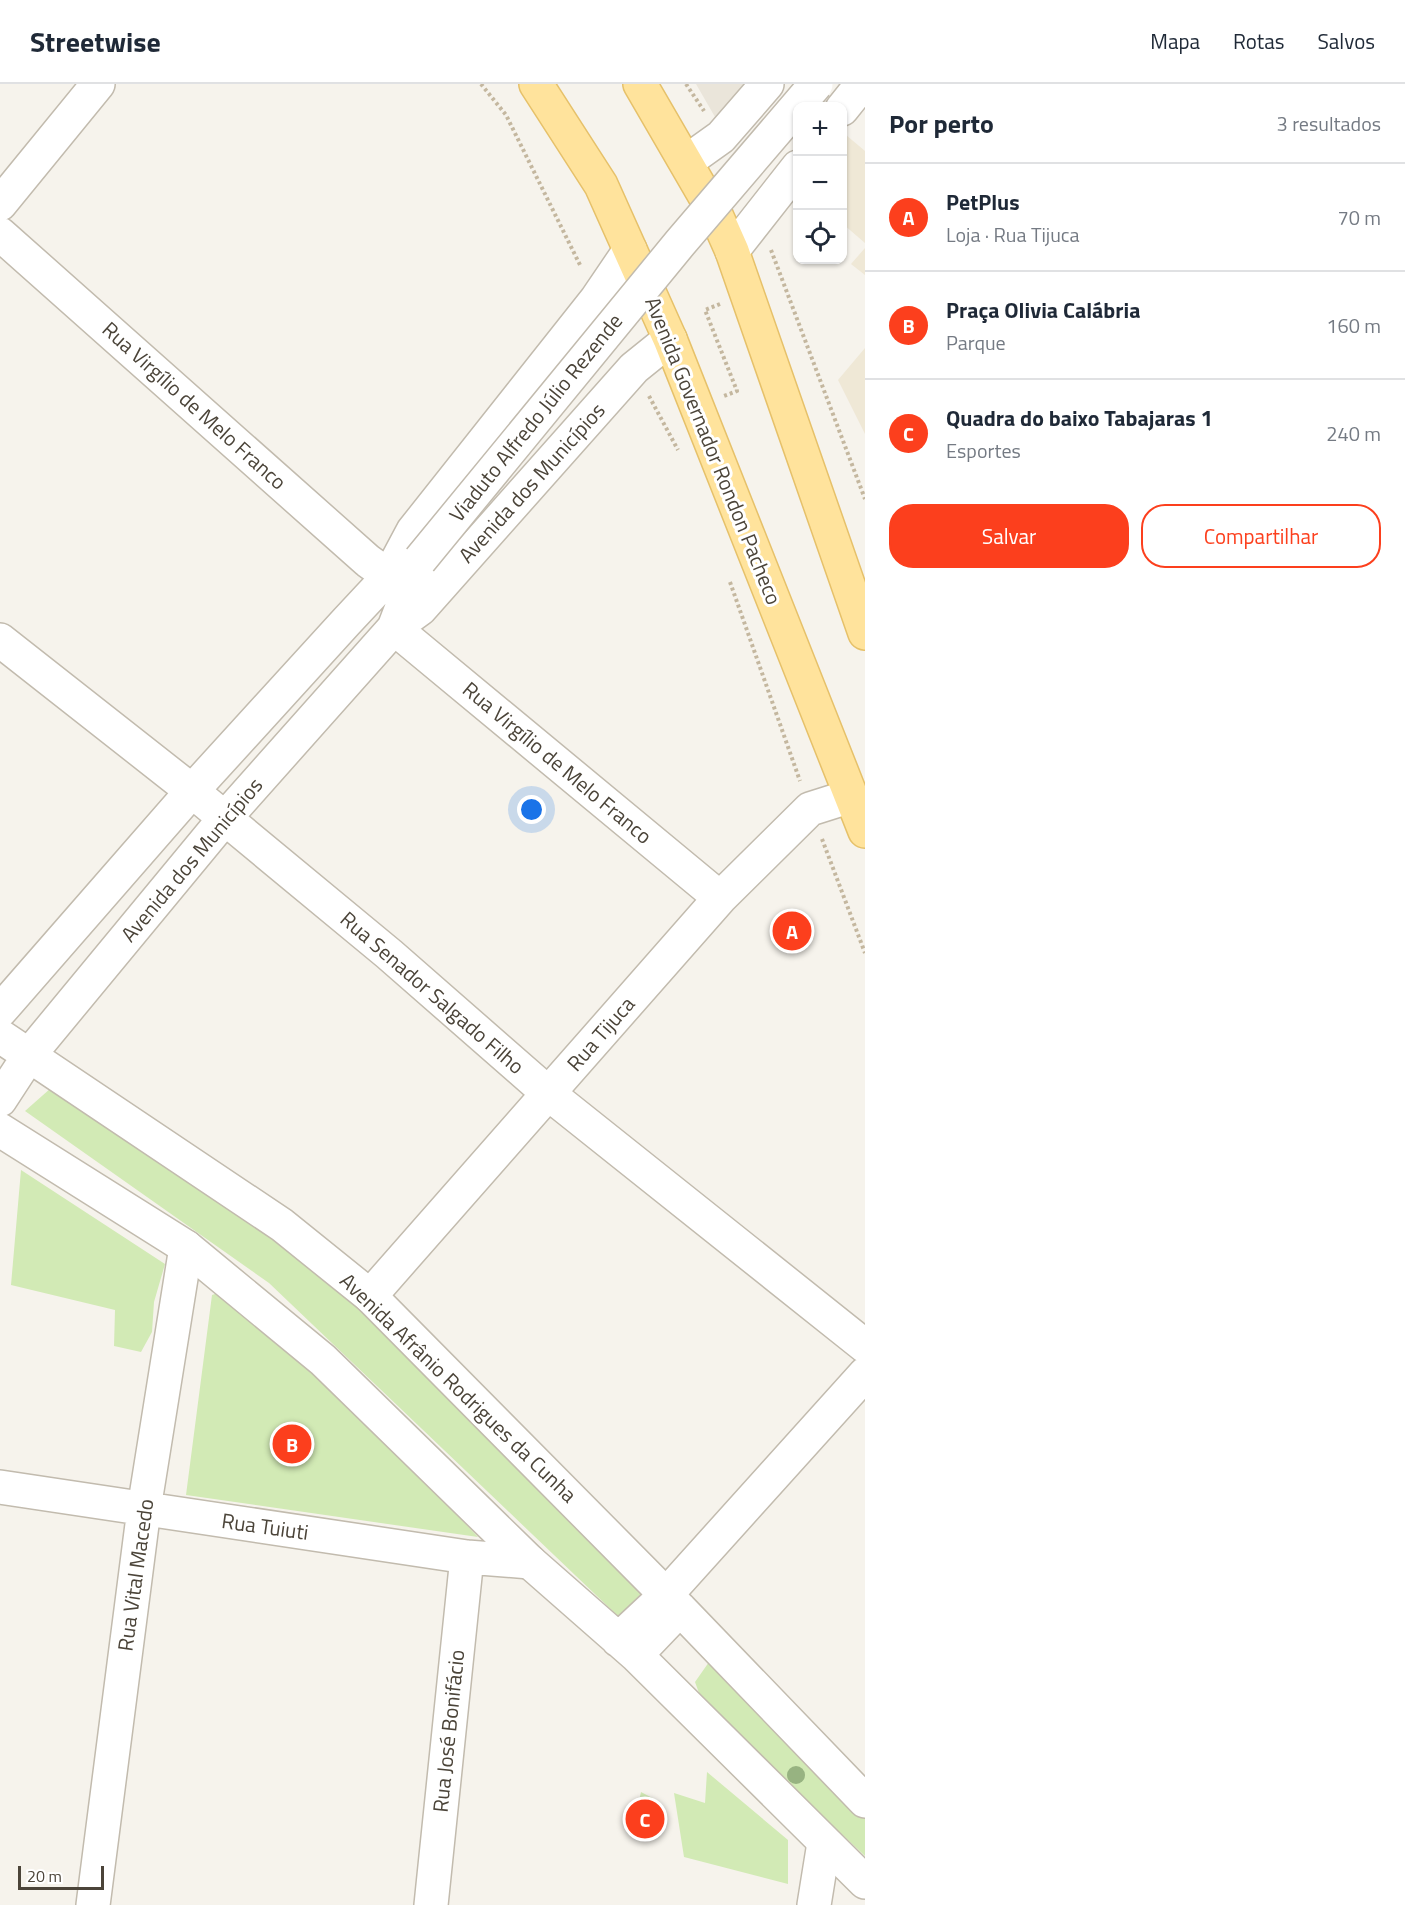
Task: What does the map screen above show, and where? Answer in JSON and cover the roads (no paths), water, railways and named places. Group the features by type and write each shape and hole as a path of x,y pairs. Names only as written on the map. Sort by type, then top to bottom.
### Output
{"main road":[{"name":"Avenida Governador Rondon Pacheco","path":"536,84 601,185 670,339 699,406 865,831"},
{"path":"640,84 716,215 732,251 865,633"}],"street":[{"path":"0,204 98,84"},
{"name":"Viaduto Alfredo Júlio Rezende","path":"420,560 680,243 816,84"},
{"path":"847,104 862,84"},
{"path":"686,162 721,137 765,87"},
{"path":"765,87 758,110 762,130 789,151 793,150"},
{"path":"732,251 793,173"},
{"name":"Rua Virgílio de Melo Franco","path":"0,234 368,561 389,576"},
{"name":"Avenida dos Municípios","path":"0,1011 192,791 389,576 413,531 597,300 630,250"},
{"name":"Avenida dos Municípios","path":"0,1100 30,1054 225,818 394,628 420,609 634,368 670,339"},
{"path":"537,376 566,362 589,369 600,385 591,416"},
{"name":"Avenida dos Municípios","path":"389,576 420,560"},
{"name":"Avenida dos Municípios","path":"394,628 420,560"},
{"name":"Rua Virgílio de Melo Franco","path":"394,628 720,898"},
{"name":"Rua Senador Salgado Filho","path":"0,640 225,818 389,954 549,1094 865,1346"},
{"name":"Rua Tijuca","path":"370,1296 720,898 810,809 850,796"},
{"name":"Avenida Afrânio Rodrigues da Cunha","path":"0,1036 282,1225 370,1296 673,1602 865,1801"},
{"path":"0,1130 186,1247 322,1360 530,1562 627,1648 865,1882"},
{"name":"Rua Vital Macedo","path":"93,1905 144,1509 186,1247"},
{"path":"627,1648 673,1602 865,1374"},
{"name":"Rua Tuiuti","path":"0,1486 467,1557 530,1562"},
{"name":"Rua José Bonifácio","path":"431,1905 467,1557"},
{"path":"814,1905 824,1843"}],"place":[{"name":"PetPlus","path":"792,931"},
{"name":"Praça Olivia Calábria","path":"292,1444"},
{"name":"Quadra do baixo Tabajaras 1","path":"645,1819"}]}
